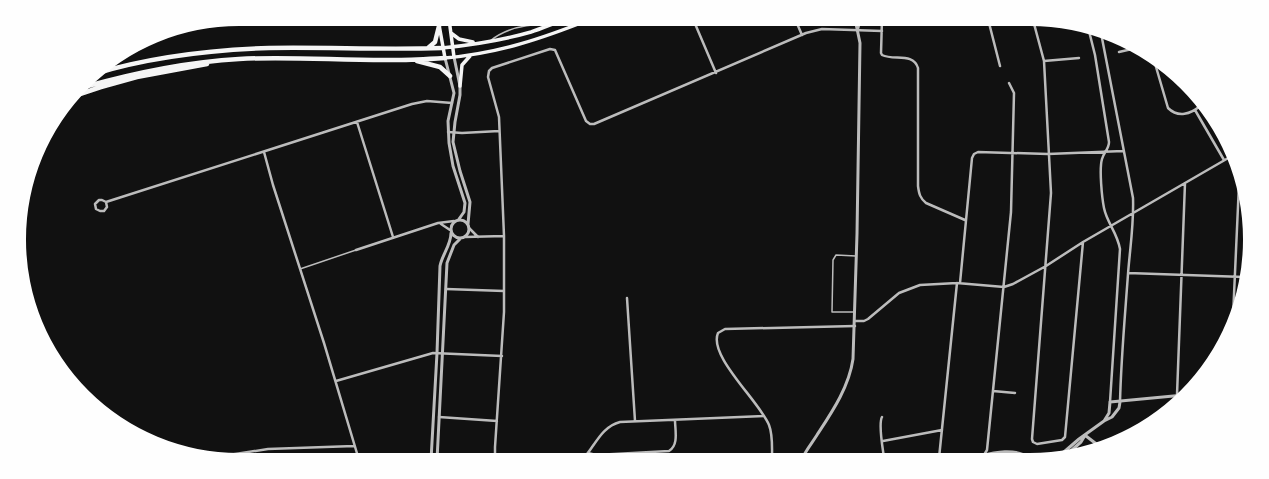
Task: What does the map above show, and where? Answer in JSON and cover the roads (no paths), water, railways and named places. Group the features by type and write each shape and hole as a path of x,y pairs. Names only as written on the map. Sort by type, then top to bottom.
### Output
{"highway":[{"path":"428,48 434,42 439,26"},
{"path":"113,68 169,57 227,50 268,48 361,50 442,48"},
{"path":"93,85 152,70 238,59 445,58"},
{"path":"86,92 137,77 238,59"},
{"path":"409,59 437,65 443,68 450,76"},
{"path":"110,70 125,66"}],"main road":[{"path":"439,26 445,58 470,56 505,49 530,42 572,26"},
{"path":"450,26 454,57"},
{"path":"442,48 490,41 532,32 546,26"},
{"path":"451,33 459,39 478,43"},
{"path":"460,86 462,65 470,56"}],"street":[{"path":"696,26 716,73"},
{"path":"798,26 802,35"},
{"path":"805,453 827,418 849,377 853,359 855,326 860,43 857,26"},
{"path":"882,26 882,55 911,59 916,62 918,68 918,186 920,197 926,203 965,220"},
{"path":"990,26 1000,66"},
{"path":"1035,26 1044,61 1051,193 1032,439 1035,444 1064,439 1083,242"},
{"path":"495,453 502,356 504,236 498,117 489,82 489,71 494,67 550,49 557,51 584,117 588,123 596,124 802,35 822,29 882,31"},
{"path":"1090,34 1095,55 1109,142 1106,152 1102,158 1101,165 1103,203 1106,215 1117,238 1120,255 1109,413 1104,421"},
{"path":"1074,448 1086,436 1116,412 1120,402 1128,273 1133,226 1133,198 1122,151 1119,124 1102,39"},
{"path":"1119,52 1127,50"},
{"path":"454,57 460,86 454,132 454,148 470,202 468,233 465,237"},
{"path":"445,58 454,93 448,132 448,143 453,166 465,203 464,212 459,220"},
{"path":"1044,61 1079,58"},
{"path":"1156,68 1168,108 1173,112 1182,114 1189,114 1197,108"},
{"path":"986,453 1011,212 1014,93 1009,83"},
{"path":"106,202 107,207 104,211 96,209 95,204 98,201 102,200 106,202 420,102 452,103"},
{"path":"1195,110 1224,160"},
{"path":"357,122 393,237"},
{"path":"448,132 499,131"},
{"path":"940,453 965,220 972,158 974,154 978,152 1048,154 1122,151"},
{"path":"264,152 273,185 336,381 356,453"},
{"path":"855,321 864,321 868,319 899,293 910,288 926,284 959,283 1004,287 1013,284 1046,266 1111,225 1227,158"},
{"path":"1177,393 1183,274 1185,182"},
{"path":"1234,302 1239,199"},
{"path":"356,250 438,223 459,220 464,221 479,237"},
{"path":"431,453 440,266 449,243 452,223 454,221"},
{"path":"438,223 444,225 455,237 460,238 504,236"},
{"path":"437,453 447,263 454,245 460,238"},
{"path":"1128,273 1240,277"},
{"path":"445,289 504,291"},
{"path":"626,298 636,421"},
{"path":"772,453 770,429 764,416 721,357 716,342 719,332 725,329 855,326"},
{"path":"336,381 433,353 502,356"},
{"path":"993,391 1015,393"},
{"path":"1110,402 1175,395"},
{"path":"588,453 608,427 620,422 764,416"},
{"path":"882,417 880,419 880,425 884,453"},
{"path":"439,418 497,421"},
{"path":"632,453 669,451 673,448 675,443 675,420"},
{"path":"883,441 942,430"},
{"path":"1086,436 1095,443"},
{"path":"1067,450 1079,439 1086,436"},
{"path":"242,453 268,449 354,446"},
{"path":"1000,453 1011,451 1020,453"}],"lane":[{"path":"490,41 498,34 526,26"},
{"path":"300,269 356,250"},
{"path":"855,312 832,312 832,267 833,260 836,255 856,256"}]}
